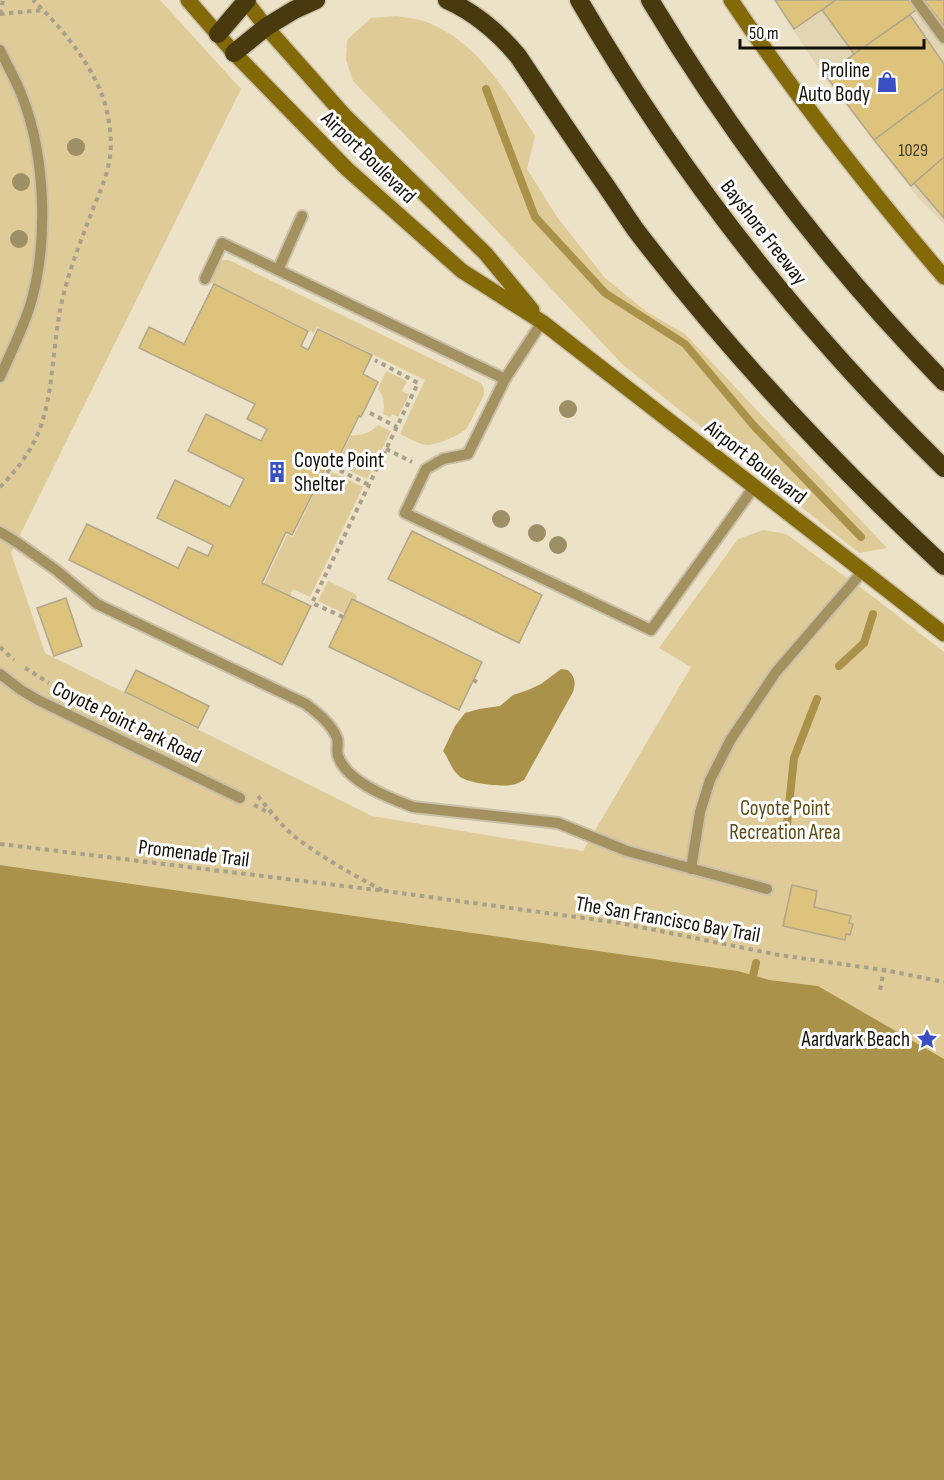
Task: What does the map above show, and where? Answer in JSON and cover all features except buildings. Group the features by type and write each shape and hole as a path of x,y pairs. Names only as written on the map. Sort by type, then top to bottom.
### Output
{"highway":[{"path":"218,34 246,0"},
{"path":"234,53 266,27 316,0"},
{"path":"447,0 482,20 511,47 634,227 694,303 755,375 821,447 944,566"},
{"name":"Bayshore Freeway","path":"579,0 608,50 655,122 730,227 836,356 944,468"},
{"name":"Bayshore Freeway","path":"650,0 715,102 785,197 860,290 944,382"}],"main road":[{"name":"Airport Boulevard","path":"188,0 234,53 347,169 462,271 542,321 944,634"},
{"name":"Airport Boulevard","path":"246,0 266,27 344,115 486,254 542,321"},
{"path":"731,0 768,56 824,131 888,212 944,277"}],"lane":[{"path":"916,0 944,38"},
{"path":"0,50 22,96 29,117 36,146 42,216 37,271 29,308 0,377"},
{"path":"278,270 302,216"},
{"path":"205,279 222,243 505,379"},
{"path":"542,321 505,379 468,454 443,459 426,469 405,513 651,630 754,487"},
{"path":"0,532 56,570 97,604 306,704 326,719 338,740 338,755 346,769 356,779 393,800 413,807 558,823 627,851 767,889"},
{"path":"691,869 700,812 710,780 731,740 776,672 863,571"},
{"name":"Coyote Point Park Road","path":"0,674 38,700 240,798"}],"path":[{"path":"3,0 0,14 44,10"},
{"path":"0,488 23,460 39,431 48,393 62,298 106,175 111,147 108,116 97,83 72,44 33,0"},
{"path":"343,617 312,603 418,383 375,360"},
{"path":"370,413 397,427"},
{"path":"386,449 426,469"},
{"path":"323,481 331,466 369,485"},
{"path":"473,680 481,684"},
{"path":"252,789 297,839 350,874 385,891"},
{"name":"Promenade Trail","path":"0,844 385,891"},
{"name":"The San Francisco Bay Trail","path":"385,891 620,923 779,955 884,970 944,982"},
{"path":"880,990 884,970"}],"shaded area":[{"path":"774,0 944,0 944,224 919,199 824,77"},
{"path":"561,669 568,670 573,677 575,682 573,692 524,780 513,785 499,785 476,782 459,776 443,751 455,726 465,713 500,706 513,695 541,684"},
{"path":"0,865 738,971 770,980 818,986 944,1059 944,1480 0,1480"}],"green space":[{"name":"Coyote Point Recreation Area","path":"0,0 160,0 241,89 11,553 45,653 372,816 583,851 691,667 659,648 738,539 763,530 786,534 944,652 944,1059 818,986 770,980 738,971 0,865"},
{"path":"397,16 429,23 447,32 463,43 490,71 535,136 527,169 557,217 605,278 647,312 685,334 887,548 859,553 622,364 353,81 346,60 347,40 371,18"},
{"path":"223,260 229,260 481,383 484,395 467,428 460,434 427,445 400,434 425,380 317,327 314,333 210,282"},
{"path":"386,371 407,381 402,391 409,395 398,417 383,414 384,401 378,389"},
{"path":"378,425 391,431 367,479 337,464 351,435 366,433"},
{"path":"332,472 363,487 310,597 293,589 290,596 264,583 287,535 293,537 319,483 325,486"},
{"path":"328,581 357,597 350,616 318,601"}],"waterway":[{"path":"486,89 535,217 605,293 685,344 754,426 861,537"},
{"path":"839,666 864,643 873,614"},
{"path":"786,833 794,758 817,699"},
{"path":"753,976 756,963"}],"place":[{"name":"Proline Auto Body","path":"887,82"},
{"name":"Coyote Point Shelter","path":"277,472"},
{"name":"Aardvark Beach","path":"927,1039"}]}
